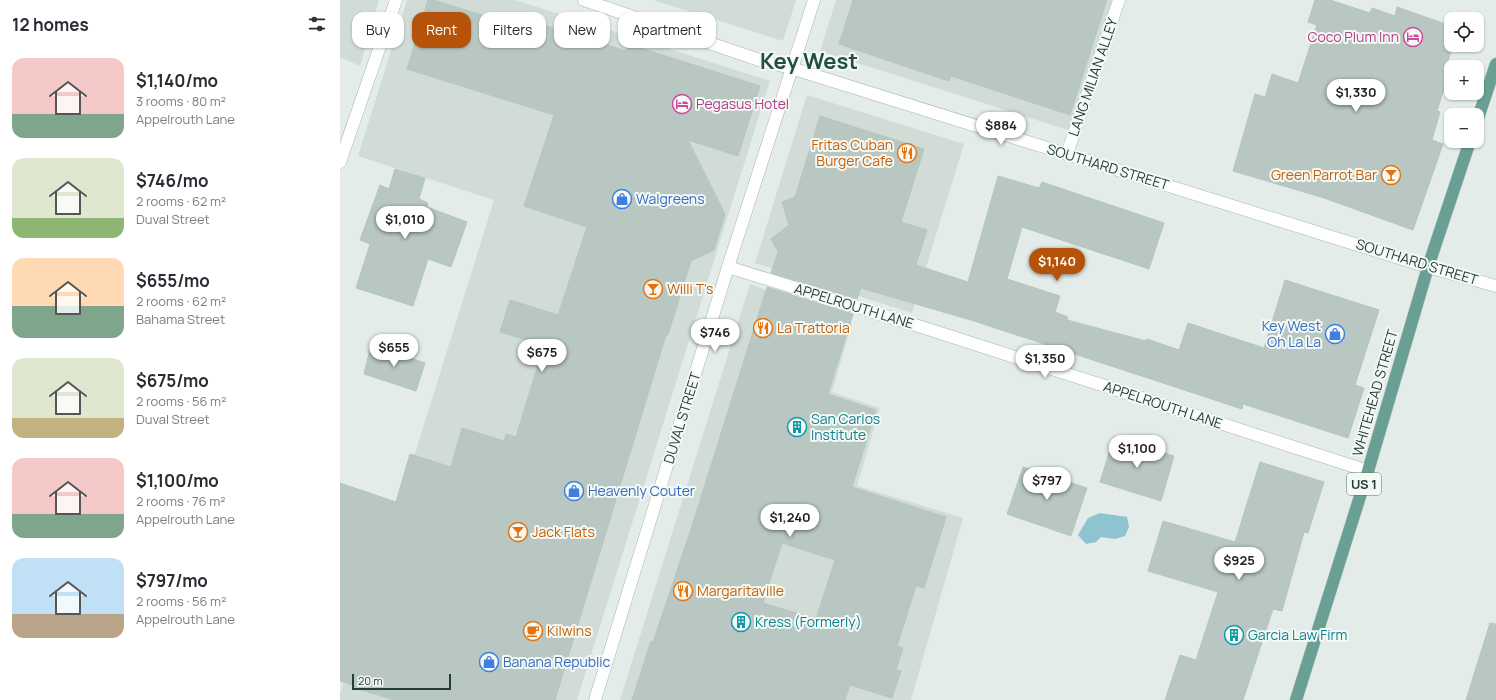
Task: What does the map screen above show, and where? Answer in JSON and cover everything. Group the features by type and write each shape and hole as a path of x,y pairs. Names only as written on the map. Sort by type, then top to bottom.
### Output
{"main road":[{"path":"1481,108 1496,64"},
{"name":"WHITEHEAD STREET","path":"1296,700 1368,471 1428,267 1468,148"}],"street":[{"path":"340,162 396,0"},
{"name":"SOUTHARD STREET","path":"584,0 762,61 791,68 1428,267 1496,286"},
{"name":"DUVAL STREET","path":"595,700 728,268 814,0"},
{"name":"LANG MILIAN ALLEY","path":"1067,154 1119,0"},
{"name":"APPELROUTH LANE","path":"728,268 930,330 1368,471"}],"shaded area":[{"path":"340,0 379,0 376,12 352,12 352,48 365,48 360,66 340,57"},
{"path":"407,0 515,0 554,12 554,48 610,48 610,30 618,33 618,48 666,48 770,81 577,700 340,700 340,694 494,200 358,156 392,48 404,48 403,12"},
{"path":"653,0 796,0 783,41 716,20 716,12 691,12"},
{"path":"836,0 1112,0 1071,131 820,51"},
{"path":"807,95 964,144 912,313 755,263"},
{"path":"750,284 852,323 832,392 880,408 857,486 963,518 911,700 620,700"}],"water":[{"path":"1100,513 1127,517 1129,527 1125,536 1115,539 1101,537 1096,542 1086,544 1078,535 1088,518"}],"building":[{"path":"428,0 434,0 479,14 479,48 546,48 546,26 554,28 554,48 610,48 610,46 626,51 627,48 641,48 760,86 738,156 688,140 725,214 714,250 691,261 668,335 666,335 555,700 395,700 354,688 355,686 340,681 340,483 396,502 410,454 451,467 462,428 504,441 506,434 516,437 544,345 500,332 510,300 558,315 587,227 524,206 554,115 407,69 413,48 471,48 471,12 424,12"},
{"path":"853,0 1107,0 1070,115 951,76 949,81 839,44"},
{"path":"1315,0 1330,0 1370,13 1372,8 1395,16 1397,7 1444,24 1444,52 1451,52 1448,60 1444,60 1444,89 1437,111 1440,112 1432,140 1443,144 1413,230 1324,198 1233,171 1255,94 1265,97 1272,74 1298,83 1317,25 1308,22"},
{"path":"820,116 924,149 901,222 927,230 916,265 968,282 998,176 1039,188 1042,182 1164,223 1149,269 1022,227 1007,279 1060,296 1055,312 1068,317 1067,320 1146,341 1147,339 1179,350 1188,323 1264,348 1285,280 1379,310 1355,385 1364,388 1348,438 1243,404 1242,409 974,321 861,288 857,299 771,273 778,252 771,239 789,225 782,202 795,197"},
{"path":"395,169 425,178 419,199 428,203 427,207 467,222 451,267 428,259 413,306 356,288 370,244 360,240 380,185 389,189"},
{"path":"767,287 853,314 828,394 876,410 852,487 946,517 924,588 916,586 897,646 903,648 896,670 901,671 892,698 850,685 845,700 632,700 651,641 653,642 691,529","holes":["782,543 835,560 816,619 763,603"]},
{"path":"371,345 425,363 416,391 364,374"},
{"path":"1114,437 1174,456 1161,501 1100,482"},
{"path":"1260,462 1324,482 1308,533 1304,532 1282,611 1273,609 1243,700 1165,700 1180,655 1196,660 1218,592 1148,571 1163,521 1235,542"},
{"path":"1023,467 1087,488 1071,536 1007,514"},
{"path":"1490,623 1496,624 1496,700 1466,700"}],"place":[{"name":"Coco Plum Inn","path":"1413,37"},
{"name":"Pegasus Hotel","path":"682,104"},
{"name":"Fritas Cuban Burger Cafe","path":"907,153"},
{"name":"Green Parrot Bar","path":"1391,175"},
{"name":"Walgreens","path":"622,199"},
{"name":"Willi T's","path":"653,289"},
{"name":"La Trattoria","path":"763,328"},
{"name":"Key West Oh La La","path":"1335,334"},
{"name":"San Carlos Institute","path":"797,427"},
{"name":"Heavenly Couter","path":"574,491"},
{"name":"Jack Flats","path":"518,532"},
{"name":"Margaritaville","path":"683,591"},
{"name":"Kress (Formerly)","path":"741,622"},
{"name":"Kilwins","path":"533,631"},
{"name":"Garcia Law Firm","path":"1234,635"},
{"name":"Banana Republic","path":"489,662"}],"district":[{"name":"Key West","path":"809,61"}]}
